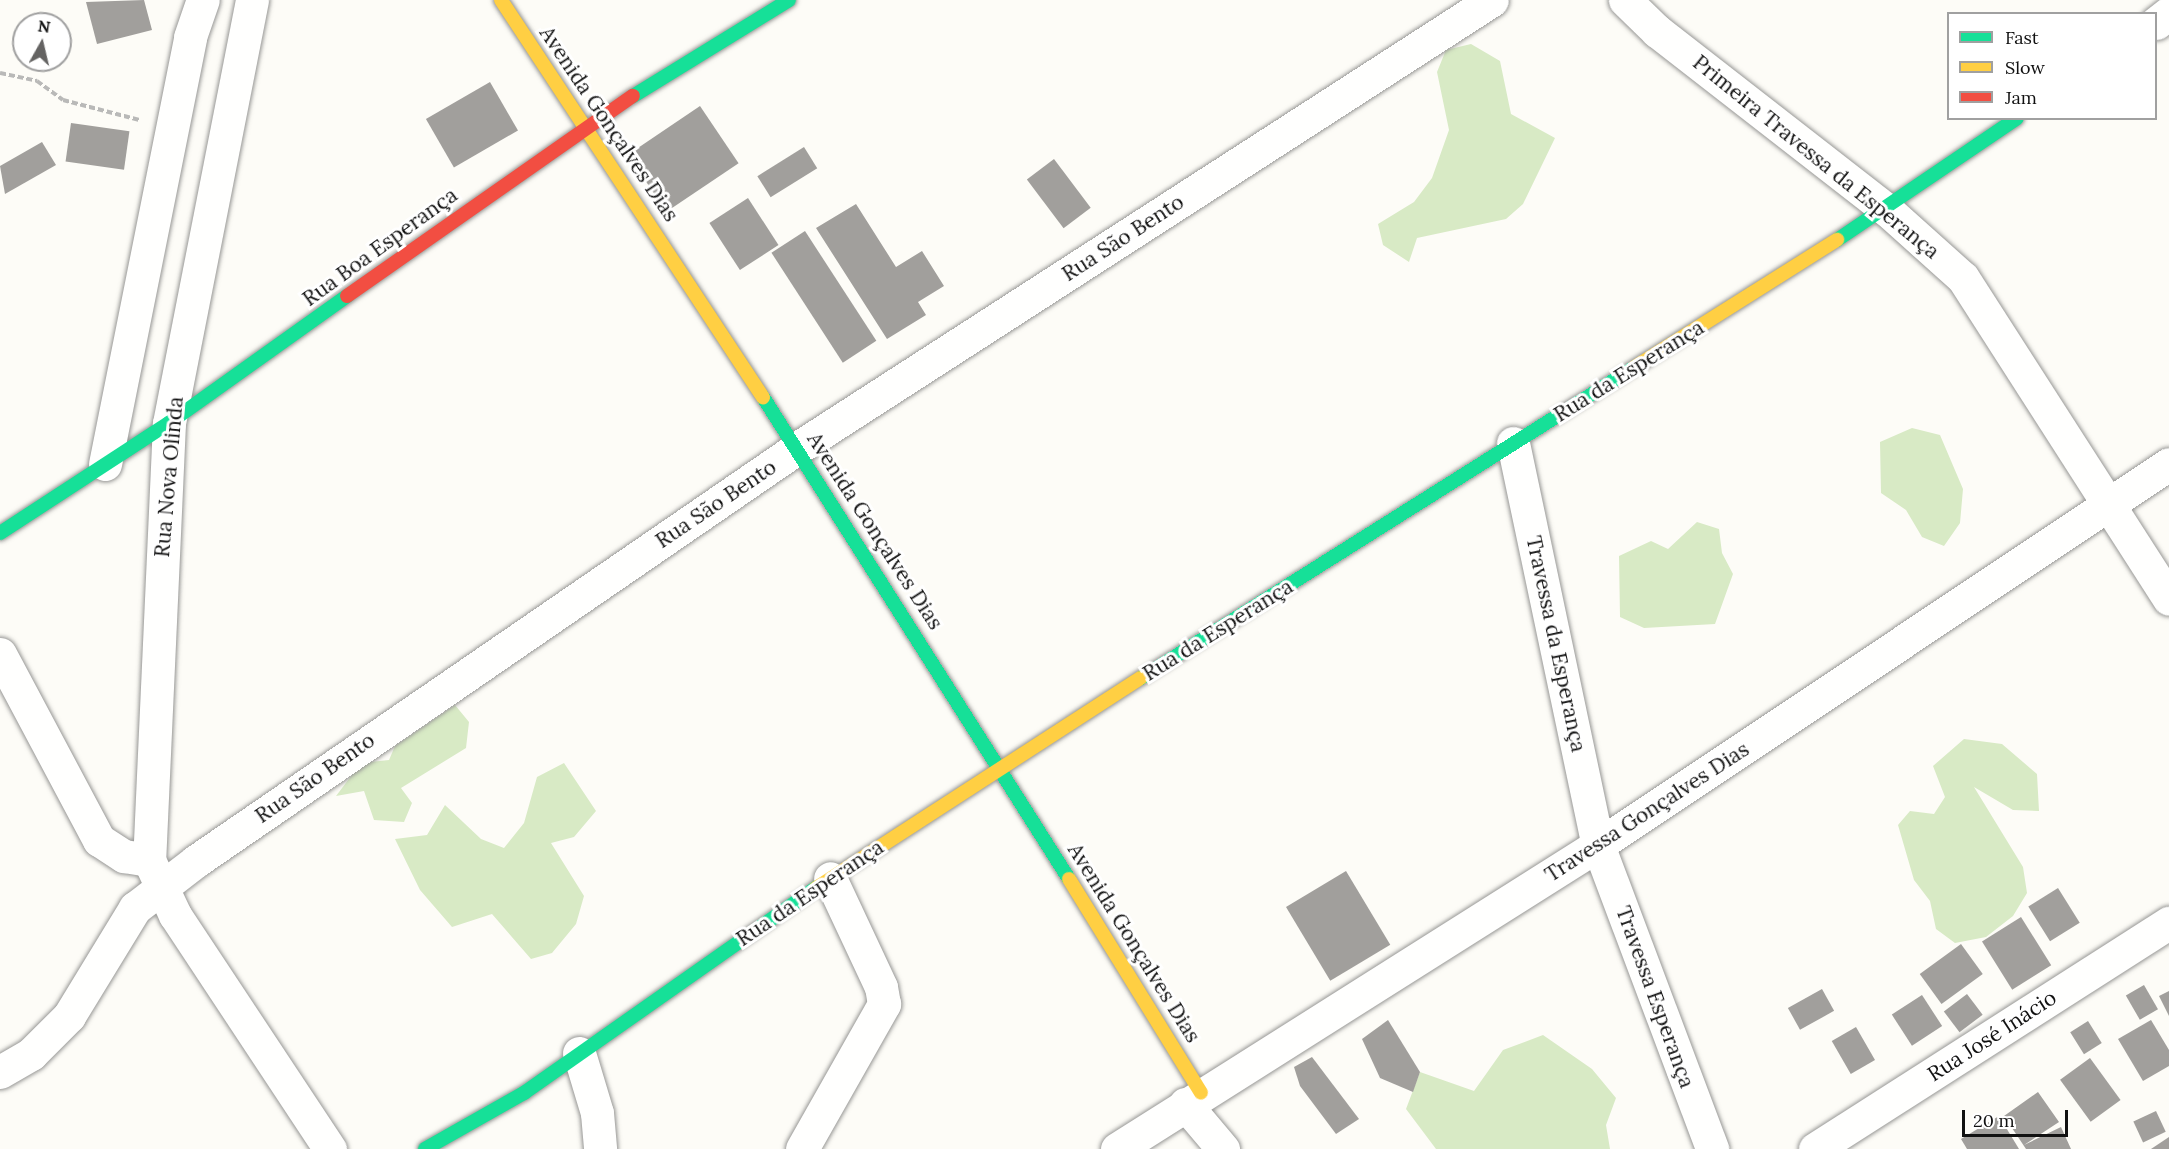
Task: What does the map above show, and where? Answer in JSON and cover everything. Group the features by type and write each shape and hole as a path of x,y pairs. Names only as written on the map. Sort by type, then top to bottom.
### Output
{"street":[{"path":"105,464 190,37 203,0"},
{"name":"Rua Nova Olinda","path":"155,874 169,423 252,0"},
{"name":"Avenida Gonçalves Dias","path":"501,0 586,125 1001,766 1193,1098"},
{"name":"Rua Boa Esperança","path":"0,533 169,423 586,125 789,0"},
{"name":"Rua São Bento","path":"0,1072 31,1054 69,1016 155,874 796,449 1492,0"},
{"name":"Primeira Travessa da Esperança","path":"1625,0 1657,31 1886,209 1963,278 2169,599"},
{"name":"Rua da Esperança","path":"425,1149 524,1093 830,878 1001,766 1886,209 2014,120"},
{"name":"Travessa da Esperança","path":"1513,444 1598,845"},
{"name":"Travessa Gonçalves Dias","path":"1117,1149 1193,1098 1598,845 2110,507 2169,464"},
{"path":"0,654 99,840 155,874 330,1149"},
{"name":"Travessa Esperança","path":"1598,845 1712,1149"},
{"path":"802,1149 884,1004 881,987 830,878"},
{"name":"Rua José Inácio","path":"1815,1149 2169,923"},
{"path":"579,1053 597,1113 600,1149"},
{"path":"1193,1098 1223,1149"}],"path":[{"path":"0,73 37,81 63,100 173,126"}],"green space":[{"path":"1471,44 1500,61 1511,114 1555,138 1523,204 1506,219 1417,238 1409,262 1383,245 1378,224 1414,202 1432,178 1449,130 1437,72 1446,50"},
{"path":"1912,428 1940,435 1963,489 1960,523 1944,546 1922,537 1906,510 1881,493 1880,442"},
{"path":"1697,522 1719,529 1722,553 1733,574 1715,624 1644,628 1620,617 1619,556 1651,541 1668,549"},
{"path":"455,705 469,722 466,748 401,788 412,803 404,822 374,820 364,791 336,796 361,763 389,760 395,746"},
{"path":"1964,739 2002,744 2037,774 2039,811 2013,810 1974,787 2023,867 2027,893 2013,916 1986,937 1955,943 1936,929 1930,901 1914,880 1898,825 1910,811 1934,814 1945,797 1933,766"},
{"path":"564,763 596,811 574,837 551,843 584,896 576,924 552,953 531,959 492,914 452,927 420,890 395,839 427,835 445,805 481,839 504,848 524,823 537,777"},
{"path":"1543,1035 1592,1069 1616,1098 1606,1125 1610,1149 1436,1149 1406,1109 1420,1072 1474,1091 1503,1050"}],"building":[{"path":"144,0 152,30 97,44 86,2"},
{"path":"490,82 518,130 454,167 426,119"},
{"path":"700,106 739,163 666,212 628,155"},
{"path":"71,123 129,131 124,170 66,162"},
{"path":"42,142 56,165 5,194 0,166"},
{"path":"804,147 817,168 771,197 757,176"},
{"path":"1054,159 1091,208 1064,228 1027,179"},
{"path":"748,198 778,245 740,270 709,223"},
{"path":"856,204 896,267 922,251 944,286 918,302 926,315 887,339 816,228"},
{"path":"805,231 876,341 843,363 771,253"},
{"path":"1346,871 1390,945 1330,981 1286,907"},
{"path":"2058,888 2080,923 2050,941 2028,907"},
{"path":"2021,917 2051,965 2012,990 1982,941"},
{"path":"1961,944 1983,974 1941,1004 1920,974"},
{"path":"2144,985 2158,1009 2140,1020 2126,996"},
{"path":"1822,989 1834,1011 1800,1030 1788,1008"},
{"path":"2169,991 2169,1016 2159,996"},
{"path":"1967,994 1983,1015 1959,1032 1944,1011"},
{"path":"1922,995 1942,1026 1912,1046 1892,1015"},
{"path":"1388,1020 1420,1072 1413,1092 1380,1078 1362,1039"},
{"path":"2151,1020 2169,1050 2169,1066 2143,1081 2118,1039"},
{"path":"2088,1021 2102,1043 2084,1054 2070,1032"},
{"path":"1856,1027 1875,1060 1851,1074 1832,1041"},
{"path":"1312,1057 1359,1119 1336,1134 1300,1086 1294,1067"},
{"path":"2090,1058 2121,1100 2091,1122 2060,1080"},
{"path":"2038,1092 2059,1122 2024,1145 2061,1127 2071,1149 2026,1149 2004,1116"},
{"path":"2156,1111 2166,1132 2143,1142 2133,1122"},
{"path":"1999,1116 2019,1149 1967,1149 1961,1139"},
{"path":"2169,1137 2169,1149 2151,1149"}],"traffic: fast":[{"path":"633,96 789,0"},
{"path":"1837,240 2014,120"},
{"path":"0,533 169,423 347,296"},
{"path":"1141,678 1635,367"},
{"path":"763,397 1069,879"},
{"path":"425,1149 524,1093 816,888"}],"traffic: slow":[{"path":"501,0 763,397"},
{"path":"1635,367 1837,240"},
{"path":"816,888 1141,678"},
{"path":"1069,879 1201,1093"}],"traffic: jam":[{"path":"347,296 633,96"}]}
